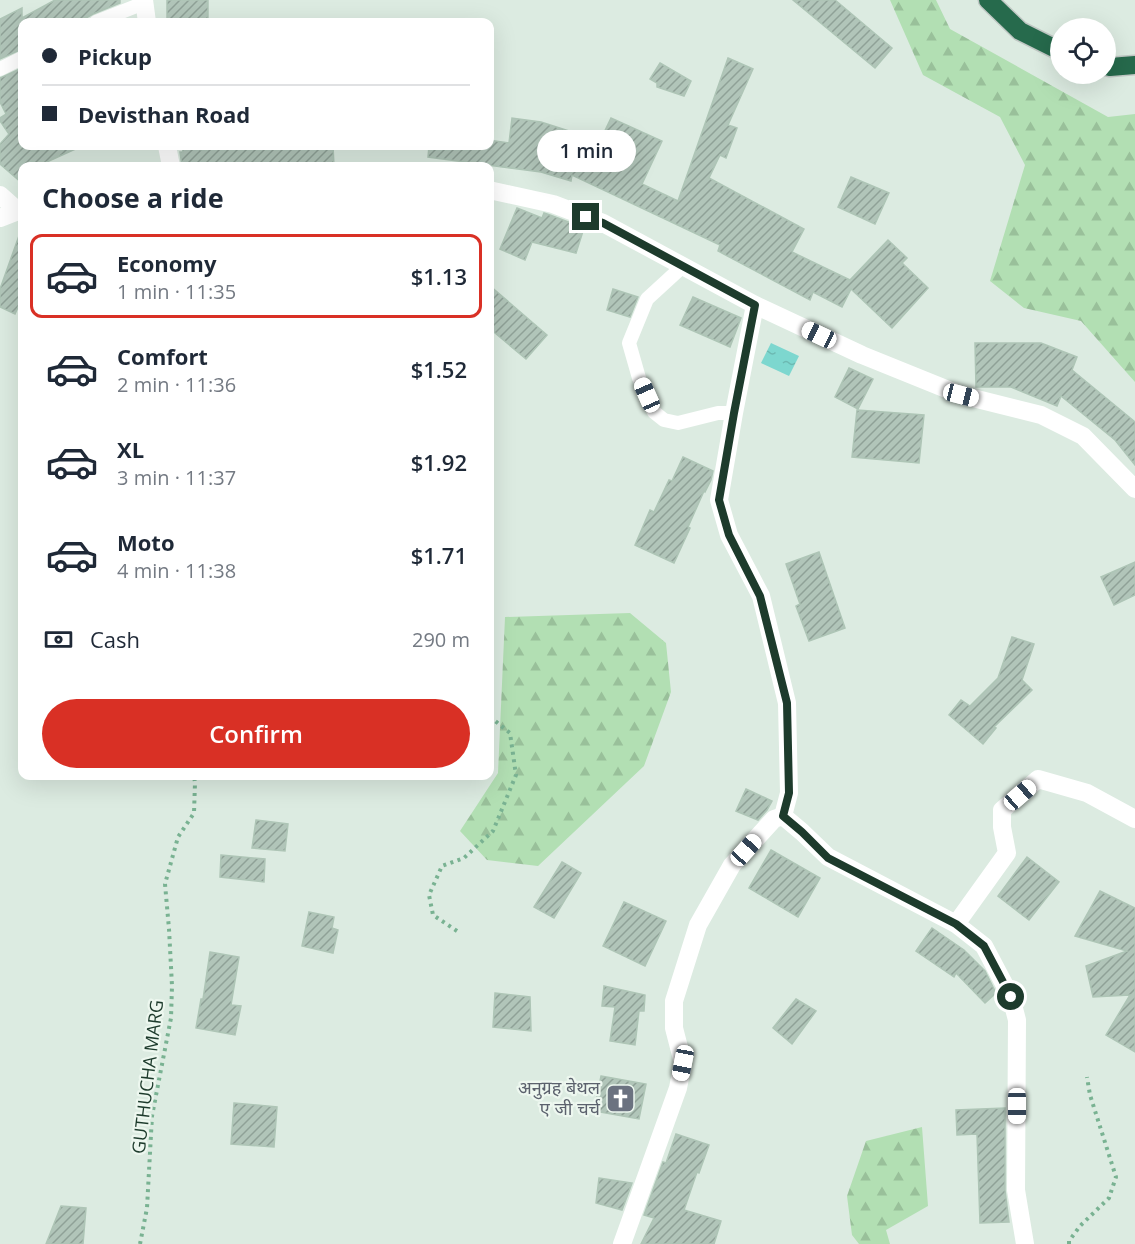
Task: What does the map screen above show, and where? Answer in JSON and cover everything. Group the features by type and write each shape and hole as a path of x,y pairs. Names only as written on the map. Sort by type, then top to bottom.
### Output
{"highway":[{"path":"988,0 1020,31 1050,46"},
{"path":"1116,67 1135,65"}],"street":[{"path":"144,1 146,18"},
{"path":"494,191 553,204 603,223 755,305 862,355 961,395 1041,415 1083,436 1135,489"},
{"path":"0,195 18,210"},
{"path":"0,218 18,213"},
{"path":"755,305 719,500 729,535 760,596 787,703 789,793 783,816"},
{"path":"956,924 1007,853 1002,827 1002,810 1038,779 1087,793 1135,819"},
{"path":"783,816 828,858 956,924 984,946 1011,997 1017,1020 1016,1190 1025,1244"},
{"path":"622,1244 678,1088 683,1063 674,1028 674,1001 698,925 732,865 774,819 783,816"}],"lane":[{"path":"105,18 144,1"},
{"path":"0,69 18,60"},
{"path":"683,266 647,299 629,343 639,378 654,412 664,420 678,423 718,413 734,413"}],"path":[{"path":"457,931 434,915 429,895 442,866 464,858 493,831 516,775 510,733 494,720"},
{"name":"GUTHUCHA MARG","path":"140,1244 147,1208 152,1116 171,1018 172,986 165,884 178,837 194,813 195,780"},
{"path":"1069,1244 1080,1226 1109,1198 1116,1177 1090,1095 1087,1077"}],"green space":[{"path":"890,0 936,0 950,29 1108,117 1135,114 1135,382 1081,321 1024,308 990,281 1025,165 1000,117 923,75"},
{"path":"630,613 666,643 671,692 644,766 538,866 487,860 460,831 498,773 505,617"},
{"path":"922,1127 928,1206 886,1230 890,1244 859,1244 852,1235 847,1196 866,1141"}],"water":[{"path":"771,343 799,356 789,376 761,363"}],"building":[{"path":"55,0 120,0 120,3 86,18 22,18"},
{"path":"167,0 208,0 208,18 167,18"},
{"path":"793,0 835,0 892,48 875,68"},
{"path":"22,8 22,18 18,18 18,51 0,59 0,19"},
{"path":"728,58 753,69 728,125 737,128 726,158 720,155 709,178 804,229 792,252 850,280 888,240 907,258 902,263 928,288 892,328 851,289 842,307 813,292 810,300 718,251 720,245 572,175 571,181 541,172 494,166 494,162 466,162 428,157 429,150 494,150 494,141 509,143 512,118 541,122 600,141 611,118 662,141 642,184 678,201"},
{"path":"660,63 691,81 684,96 657,87 657,83 650,79"},
{"path":"18,70 18,150 73,150 47,162 18,162 18,180 0,164 0,144 9,134 0,121 0,118 6,114 0,102 0,78"},
{"path":"183,150 333,150 334,162 181,162 180,152 183,152"},
{"path":"851,177 889,193 875,224 838,207"},
{"path":"517,208 542,218 544,213 584,228 576,253 532,242 525,260 500,249"},
{"path":"18,239 18,307 15,314 0,307 0,289"},
{"path":"494,289 547,335 526,359 494,332"},
{"path":"613,289 638,297 630,317 607,310"},
{"path":"693,297 741,318 730,347 680,325"},
{"path":"975,343 1041,343 1077,357 1072,370 1135,422 1135,465 1115,440 1061,396 1057,406 1011,387 976,387"},
{"path":"849,368 873,379 858,409 835,397"},
{"path":"857,410 924,415 919,463 852,457"},
{"path":"683,457 713,471 674,563 635,545 650,510 654,512"},
{"path":"819,552 845,628 809,641 796,606 800,604 786,564"},
{"path":"1135,562 1135,595 1114,605 1101,577"},
{"path":"1012,637 1034,644 1022,680 1032,690 994,727 996,728 983,744 949,715 961,700 970,706 998,678"},
{"path":"746,789 772,801 758,820 736,811"},
{"path":"256,820 288,824 285,851 252,848"},
{"path":"771,850 820,878 798,917 749,888"},
{"path":"221,855 265,859 264,882 220,877"},
{"path":"1027,857 1059,882 1029,920 998,896"},
{"path":"562,862 581,873 554,918 534,907"},
{"path":"1100,891 1135,908 1135,1052 1106,1035 1130,995 1093,997 1086,966 1127,951 1075,936"},
{"path":"624,902 666,921 645,966 603,946"},
{"path":"309,912 334,917 332,928 338,930 333,953 302,946"},
{"path":"932,928 964,950 985,971 996,993 985,1003 956,973 954,977 916,951"},
{"path":"210,952 239,957 231,1005 241,1006 235,1035 196,1028"},
{"path":"604,986 645,995 644,1011 639,1011 635,1045 610,1041 615,1007 602,1006"},
{"path":"495,993 530,997 531,1031 493,1027"},
{"path":"796,999 816,1011 792,1044 773,1028"},
{"path":"601,1076 646,1084 639,1119 594,1111"},
{"path":"234,1103 277,1107 274,1147 231,1144"},
{"path":"1005,1108 1005,1190 1009,1222 980,1223 977,1134 957,1135 956,1110"},
{"path":"676,1134 709,1145 684,1210 721,1221 714,1244 641,1244 654,1218 644,1215 663,1162 666,1163"},
{"path":"599,1178 632,1183 622,1210 596,1203"},
{"path":"61,1206 86,1208 83,1244 46,1244"}],"place":[{"name":"अनुग्रह बेथल ए जी चर्च","path":"621,1098"}],"route":[{"path":"586,217 603,223 755,305 719,500 729,535 760,596 787,703 789,793 783,816 828,858 956,924 984,946 1011,997"}]}
